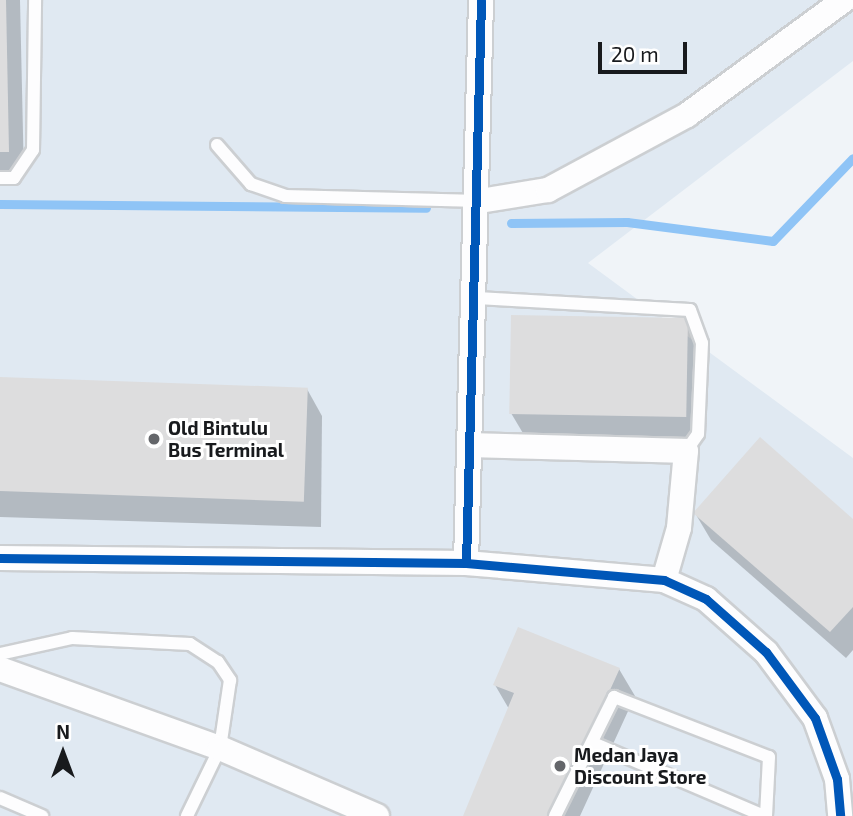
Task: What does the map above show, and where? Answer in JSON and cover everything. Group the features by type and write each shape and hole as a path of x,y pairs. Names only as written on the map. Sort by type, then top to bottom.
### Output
{"street":[{"path":"466,563 480,201 481,0"},
{"path":"480,201 548,190 687,115 844,0"},
{"path":"471,445 686,451 679,528 664,580"},
{"path":"0,558 466,563 664,580 706,599 766,652 799,696 815,718 837,779 839,816"},
{"path":"0,669 220,748 343,809 377,816"}],"lane":[{"path":"0,178 14,178 33,150 35,0"},
{"path":"217,145 251,184 285,196 480,201"},
{"path":"477,298 690,310 702,343 698,434 686,451"},
{"path":"0,654 72,638 190,644 218,662 230,680 220,748 187,816"},
{"path":"560,815 614,696 767,755 765,816 593,743"},
{"path":"0,798 42,816"}],"shaded area":[{"path":"0,0 853,0 853,61 588,263 853,458 853,816 0,816"}],"building":[{"path":"0,0 6,0 9,152 0,152"},
{"path":"511,315 688,318 686,417 509,414"},
{"name":"Old Bintulu Bus Terminal","path":"0,377 308,388 304,502 0,491"},
{"path":"760,437 853,519 853,607 830,632 693,513"},
{"path":"518,627 620,668 553,816 463,816 514,693 493,685"}],"waterway":[{"path":"511,223 627,222 773,241 853,158"},
{"path":"0,204 426,208"}],"cycle path":[{"path":"466,563 481,0"},
{"path":"0,558 466,563 664,580 706,599 766,652 815,718 837,779 840,816"}],"place":[{"name":"Old Bintulu Bus Terminal","path":"154,439"},
{"name":"Medan Jaya Discount Store","path":"560,766"}]}
